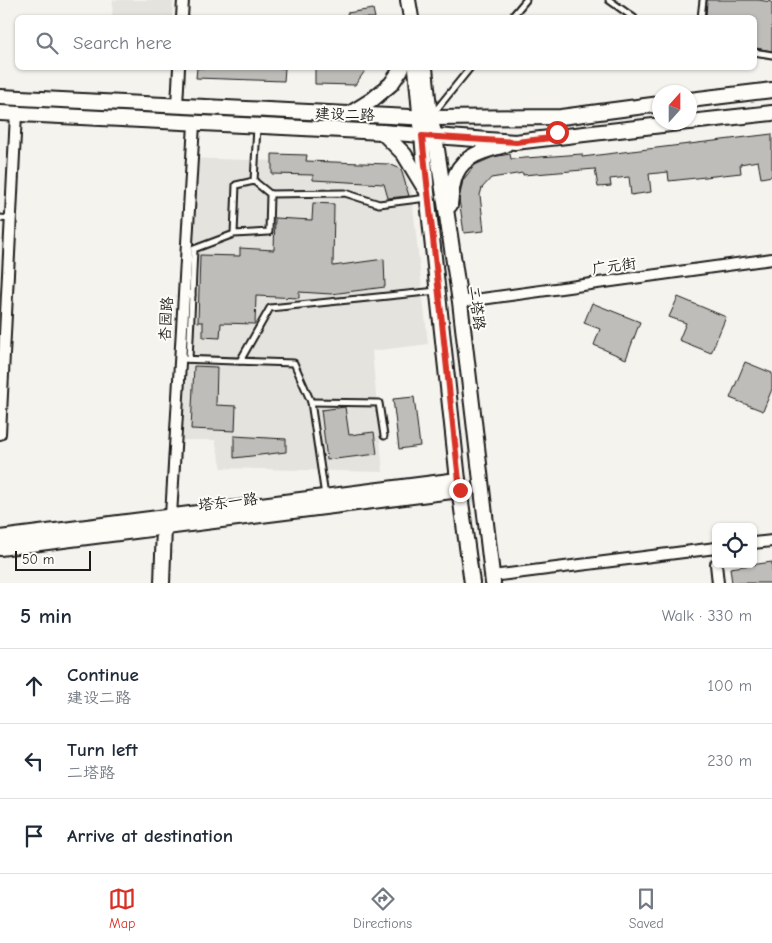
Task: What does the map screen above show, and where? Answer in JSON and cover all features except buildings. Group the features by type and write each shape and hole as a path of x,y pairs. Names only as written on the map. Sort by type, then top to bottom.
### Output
{"main road":[{"path":"408,0 410,15"},
{"path":"416,0 418,15"},
{"path":"348,115 372,100 391,84 401,70"},
{"path":"416,70 428,136 427,195 459,485 472,583"},
{"path":"425,70 425,118"},
{"path":"697,99 772,90"},
{"name":"建设二路","path":"0,97 425,118 560,117 652,105"},
{"name":"建设二路","path":"0,113 382,132 516,142 652,126"},
{"name":"建设二路","path":"697,121 772,113"},
{"path":"560,117 556,123 557,132 560,137"},
{"path":"382,132 404,154 427,195"},
{"name":"二塔路","path":"428,136 448,216 460,302 492,580"},
{"path":"448,216 455,175 463,163 484,150 516,142"},
{"name":"塔东一路","path":"0,548 325,497 459,485"},
{"name":"塔东一路","path":"0,538 132,522 168,523 459,485"},
{"name":"杏园路","path":"162,583 168,523"},
{"name":"杏园路","path":"168,523 168,583"}],"street":[{"path":"182,15 183,0"},
{"path":"177,105 179,70"},
{"path":"0,434 5,218 16,114"},
{"name":"杏园路","path":"168,523 185,359 194,124"},
{"name":"广元街","path":"460,302 772,259"},
{"path":"757,542 772,540"},
{"path":"492,580 712,548"},
{"path":"716,568 718,583"}],"lane":[{"path":"514,15 526,0"},
{"path":"609,0 630,15"},
{"path":"700,15 703,0"},
{"path":"757,52 772,55"},
{"path":"425,118 468,70"},
{"path":"254,181 258,127"},
{"path":"254,181 270,194 345,193 379,204 427,195"},
{"path":"234,234 236,185 254,181"},
{"path":"188,294 194,249 234,234 269,232 270,194"},
{"path":"240,361 270,308 438,291"},
{"path":"185,359 294,363 311,402 325,497"},
{"path":"311,402 379,403 384,436"}],"shaded area":[{"path":"113,0 173,0 172,15 112,15"},
{"path":"185,158 400,165 411,188 428,344 372,351 383,472 222,468 215,440 182,440"}],"route":[{"path":"460,490 426,192 422,136 516,142 560,137 557,132"}]}
